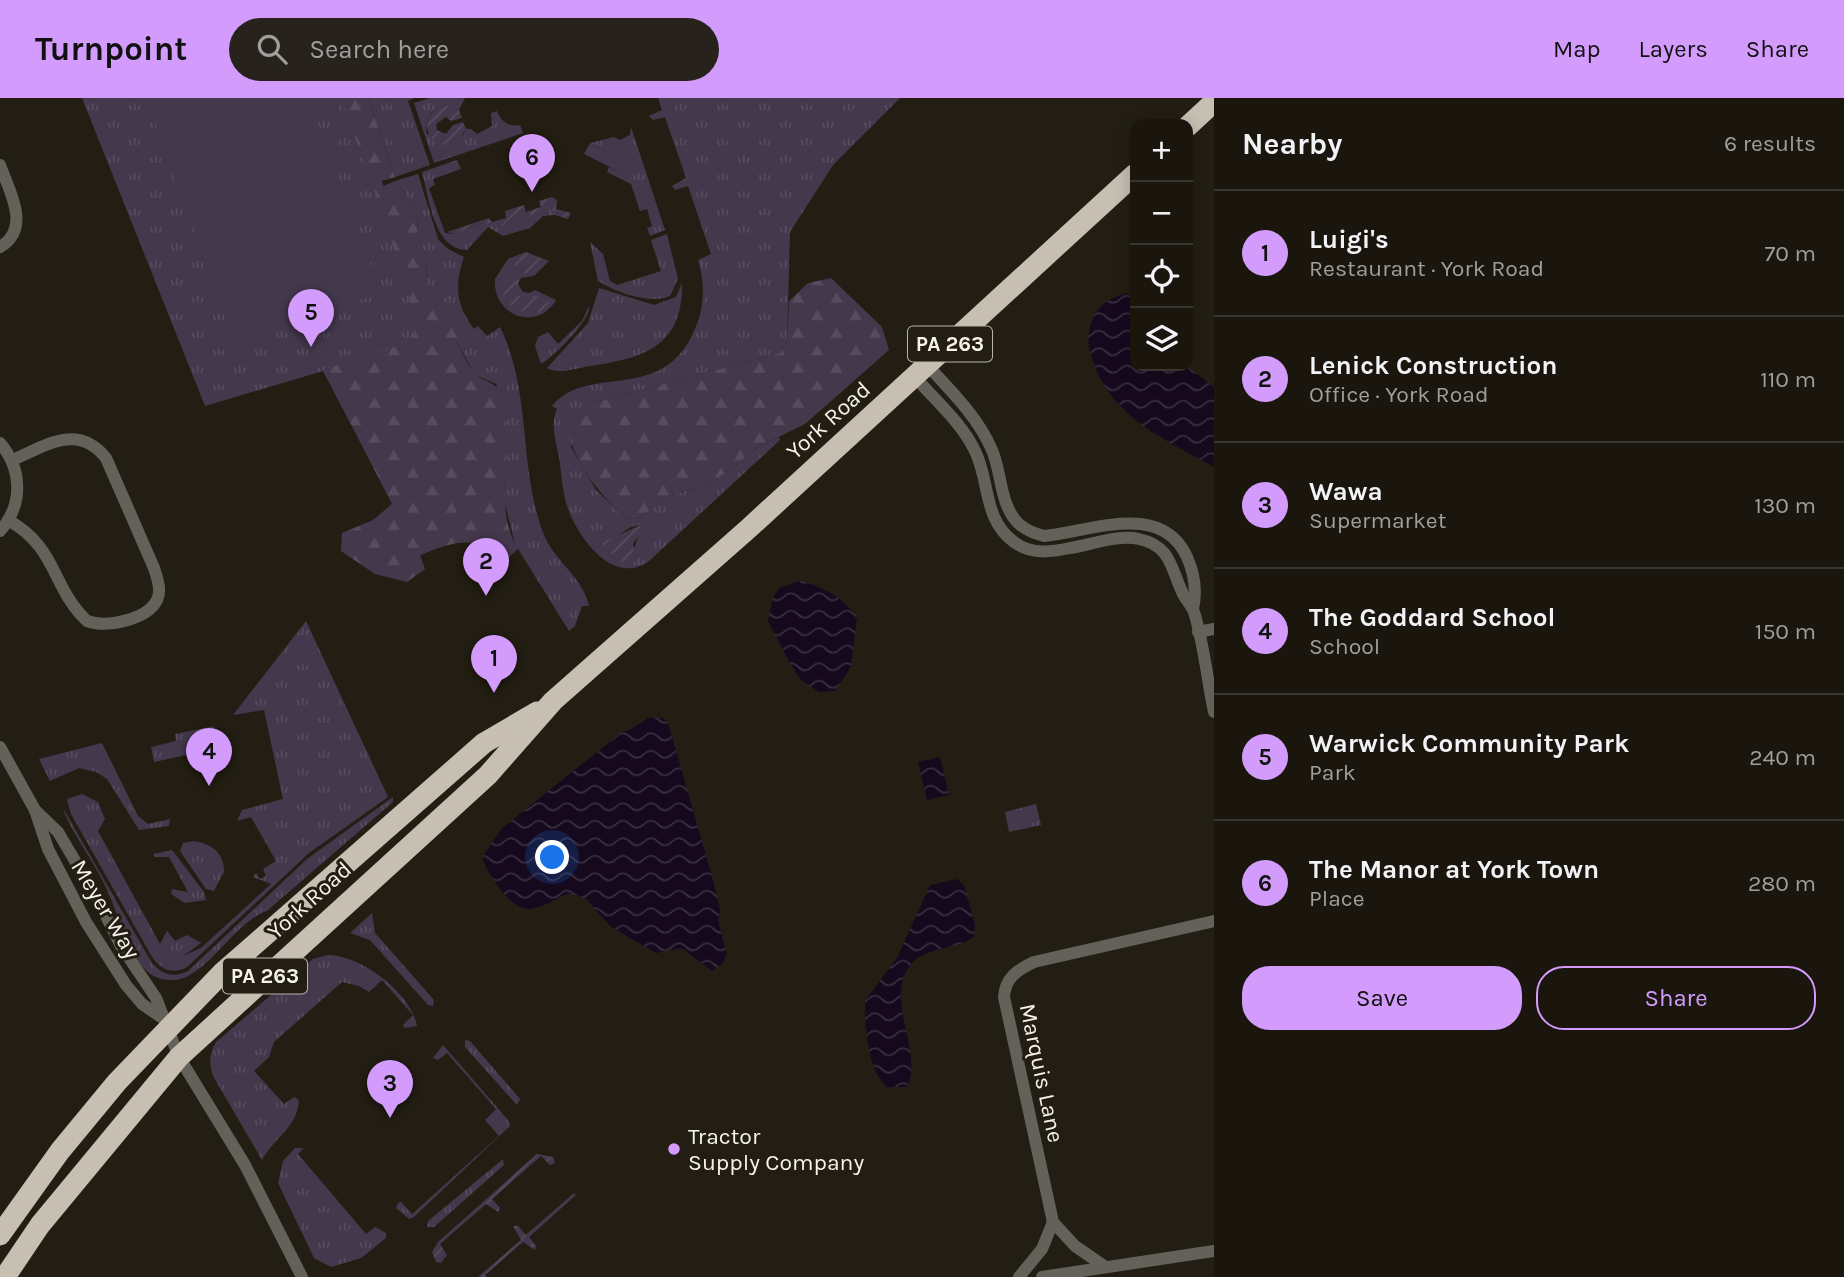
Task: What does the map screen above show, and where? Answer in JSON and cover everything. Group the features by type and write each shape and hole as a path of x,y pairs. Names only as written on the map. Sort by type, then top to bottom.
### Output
{"highway":[{"path":"1193,121 1214,102"},
{"name":"York Road","path":"5,1277 81,1173 179,1057 488,775 553,701 1130,179"},
{"name":"York Road","path":"0,1235 60,1151 163,1023 484,743 553,701"}],"street":[{"path":"0,165 18,220 13,234 0,247"},
{"path":"921,370 962,402 987,440 1015,520 1033,533 1044,536 1125,522 1141,523 1166,533 1184,552 1190,564 1197,593 1193,609"},
{"path":"921,370 966,435 982,470 989,508 1004,534 1014,542 1027,550 1053,551 1130,538 1141,539 1168,557 1179,577 1182,593 1193,609 1214,712"},
{"path":"8,520 35,537 87,621 107,624 145,613 158,598 159,586 154,568 106,458 98,448 88,441 72,439 52,442 13,460"},
{"path":"0,443 13,460 18,484 16,502 0,531"},
{"path":"1198,632 1214,629"},
{"name":"Meyer Way","path":"0,747 35,810 48,849 86,922 126,985 163,1023"},
{"name":"Meyer Way","path":"35,810 65,843 121,946 156,998 163,1023"},
{"name":"Marquis Lane","path":"1053,1222 1004,987 1015,971 1034,962 1214,921"},
{"path":"163,1023 179,1057 250,1174 302,1277"},
{"path":"1019,1277 1042,1249 1053,1222 1074,1246 1104,1266"},
{"path":"1042,1277 1214,1251"}],"green space":[{"path":"82,98 352,98 503,522 420,555 323,371 205,406"},
{"path":"146,98 309,98 380,292 235,344"},
{"path":"341,98 368,98 395,177 375,183 367,171"},
{"path":"368,98 414,98 408,101 430,165 395,177"},
{"path":"430,98 465,98 459,110 448,105 433,111 428,118 427,134 462,137 466,129 471,129 477,134 492,126 491,113 497,111 506,123 520,125 523,133 434,163 414,103"},
{"path":"658,98 900,98 833,165 790,232 787,341 780,353 587,404 571,447 596,490 627,519 642,517 665,497 712,483 760,446 779,437 780,440 648,562 635,568 622,568 611,564 590,546 569,511 554,433 557,409 552,406 567,393 585,386 645,376 664,367 681,353 695,329 703,294 698,260 711,254 688,186 675,190 672,186 686,178 665,117 653,120 649,116 662,110","holes":["643,524 633,551 622,563 603,545 631,527"]},
{"path":"448,105 459,110 462,118 451,121 446,117 436,124 437,130 446,134 453,125 463,122 466,129 458,142 447,145 432,138 427,122 437,108"},
{"path":"631,127 665,230 650,236 647,228 652,226 647,209 640,211 631,184 607,172 609,167 620,172 625,160 590,143 614,137 620,140 630,135"},
{"path":"590,143 626,160 620,172 584,154"},
{"path":"457,160 461,169 433,179 435,185 429,188 445,233 455,234 483,223 506,224 515,215 534,213 546,203 552,205 555,215 543,216 530,228 503,236 488,227 467,250 456,248 440,232 435,221 422,172"},
{"path":"418,174 438,239 448,249 464,257 458,286 463,312 474,329 478,326 487,336 500,327 510,352 517,377 536,510 549,545 581,586 589,606 582,606 575,626 569,631 515,544 504,500 506,421 496,384 475,375 455,339 461,334 458,314 441,311 426,286 427,257 418,238 417,209 395,181"},
{"path":"395,181 417,209 418,238 427,257 426,286 441,310 458,314 463,320 461,334 455,339 466,361 474,372 496,387 501,395 506,433 506,512 518,549 509,557 475,543 445,546 420,555 425,569 407,582 375,574 341,551 342,533 373,520 392,504 323,370 404,344 415,333 407,286 374,190"},
{"path":"552,197 557,200 556,209 571,213 568,219 555,215 549,203 533,215 515,215 503,226 483,223 455,234 447,232 489,218 492,222 506,218 505,211 524,205 526,212 541,207 539,201"},
{"path":"667,234 678,279 670,296 643,298 623,293 598,281 590,242 603,254 610,281 617,285 661,271 651,240"},
{"path":"526,252 549,261 534,276 523,273 508,259"},
{"path":"508,259 523,273 534,276 521,278 518,284 523,292 530,293 535,290 556,300 548,310 538,316 528,317 508,310 501,302 496,292 495,279"},
{"path":"508,274 514,276 519,295 526,299 542,295 550,304 540,312 524,312 512,306 507,302 502,289 502,280"},
{"path":"831,278 882,327 889,350 805,424 760,446 712,483 665,497 642,517 627,519 606,499 581,465 567,425 587,404 780,353 787,341 789,301 808,283"},
{"path":"682,283 681,305 676,322 657,346 627,359 609,363 562,371 547,368 588,323 599,288 654,305 676,297"},
{"path":"589,306 589,311 579,327 541,364 535,346 538,337 548,332 558,344 582,321"},
{"path":"643,524 647,526 647,531 640,534 633,544 636,559 633,564 622,563 603,546 603,542"},
{"path":"306,621 388,797 309,853 187,967 177,971 168,970 152,957 71,814 67,799 82,794 98,802 105,819 98,831 160,944 167,931 175,941 187,935 201,943 183,956 201,948 271,884 253,877 256,873 260,879 266,876 263,869 276,861 251,817 237,821 242,810 283,799 264,710 233,715"},
{"path":"214,726 219,748 154,762 151,747 176,741 175,734"},
{"path":"102,743 138,816 148,824 170,819 169,826 139,830 107,779 96,772 79,768 50,781 39,759"},
{"path":"393,797 393,802 268,910 236,932 210,960 190,975 175,980 153,976 135,956 103,882 64,812 152,963 164,973 173,975 188,971 307,859"},
{"path":"1036,804 1041,825 1009,832 1005,812"},
{"path":"194,841 216,850 222,860 224,872 214,891 206,889 180,851 183,843"},
{"path":"172,850 204,892 206,900 185,903 171,894 172,889 188,892 169,857 155,857 153,854"},
{"path":"372,913 375,933 434,1000 433,1006 428,1005 370,940 350,933"},
{"path":"328,955 355,961 383,978 405,1001 413,1013 417,1026 404,1028 403,1025 413,1015 382,980 369,992 359,986 342,982 274,1042 269,1057 254,1071 284,1104 294,1097 299,1100 290,1125 262,1160 213,1076 210,1063 212,1051 216,1042 313,959"},
{"path":"465,1040 470,1041 520,1099 517,1105 465,1047"},
{"path":"443,1045 508,1120 510,1126 409,1219 396,1208 398,1203 401,1202 412,1214 499,1136 485,1120 496,1109 447,1053 438,1060 433,1058"},
{"path":"295,1148 304,1148 298,1154 366,1234 375,1227 386,1233 386,1238 361,1258 331,1267 314,1258 278,1183 283,1161"},
{"path":"537,1154 553,1157 555,1163 550,1165 541,1156 492,1199 500,1208 498,1212 486,1204 440,1244 447,1255 441,1263 436,1262 432,1252 438,1242"},
{"path":"503,1159 504,1165 434,1227 427,1227 428,1221"},
{"path":"574,1193 576,1195 529,1237 536,1246 535,1250 523,1242 485,1275 486,1277 478,1277 521,1240 513,1226 518,1226 526,1235"}],"water":[{"path":"1126,293 1130,295 1130,371 1193,371 1214,387 1214,467 1160,437 1128,414 1114,400 1103,383 1094,364 1088,336 1093,317 1112,299"},
{"path":"800,581 832,594 857,617 851,667 835,691 819,692 801,680 768,621 772,600 779,588"},
{"path":"649,717 663,718 668,723 715,887 720,910 718,921 727,955 721,965 712,971 682,948 656,953 611,927 586,899 569,893 531,909 516,905 501,891 482,858 501,829 622,732"},
{"path":"940,757 949,795 927,800 918,762"},
{"path":"957,879 964,885 975,925 974,937 920,956 905,975 901,990 911,1072 907,1087 887,1087 880,1079 871,1059 865,1001 898,956 930,885"}],"place":[{"name":"The Manor at York Town","path":"532,192"},
{"name":"Warwick Community Park","path":"311,347"},
{"name":"Lenick Construction","path":"486,596"},
{"name":"Luigi's","path":"494,693"},
{"name":"The Goddard School","path":"209,786"},
{"name":"Wawa","path":"390,1118"},
{"name":"Tractor Supply Company","path":"674,1149"}]}
